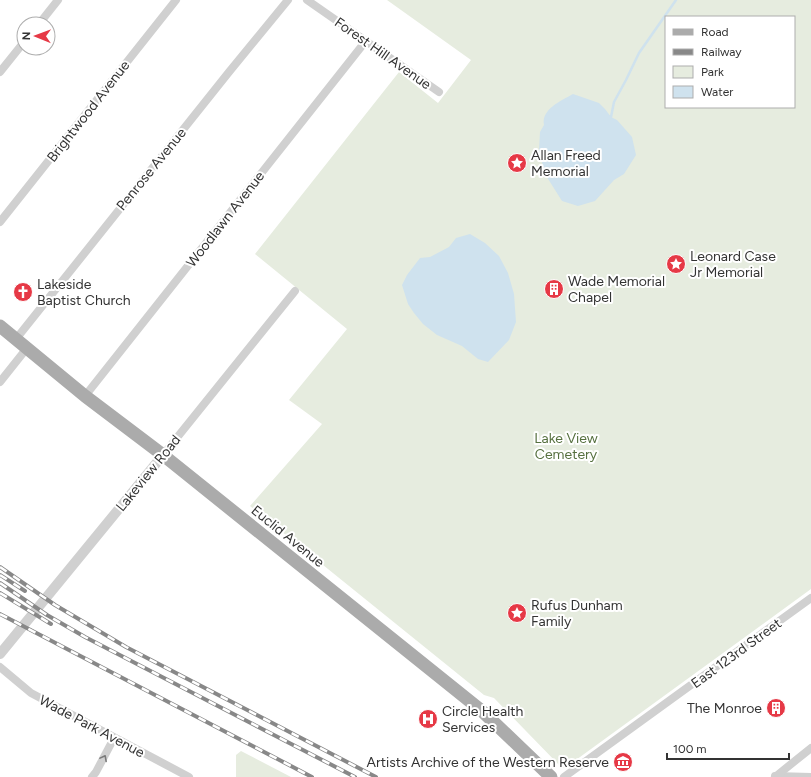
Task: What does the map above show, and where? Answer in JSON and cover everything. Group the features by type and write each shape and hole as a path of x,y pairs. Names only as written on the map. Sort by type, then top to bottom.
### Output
{"main road":[{"name":"Euclid Avenue","path":"0,326 85,396 163,456 482,711 551,777"}],"street":[{"path":"45,16 58,0"},
{"name":"Brightwood Avenue","path":"0,222 176,0"},
{"name":"Penrose Avenue","path":"16,339 288,0"},
{"name":"Forest Hill Avenue","path":"307,0 365,42 439,92"},
{"name":"Woodlawn Avenue","path":"85,396 365,42"},
{"path":"0,72 16,52"},
{"name":"Lakeview Road","path":"0,654 163,456 295,291"},
{"path":"0,382 27,348"},
{"name":"East 123rd Street","path":"564,777 811,598"},
{"name":"Wade Park Avenue","path":"0,667 29,692 189,777"},
{"path":"92,777 114,738"},
{"path":"775,777 811,748"},
{"path":"775,777 811,777"}],"green space":[{"name":"Lake View Cemetery","path":"387,0 811,0 811,589 564,768 560,766 494,698 484,695 250,506 322,424 289,400 347,329 255,254 399,72 438,103 471,60"},
{"path":"241,751 291,777 236,777 236,755"}],"water":[{"path":"573,94 599,103 611,117 617,120 632,137 636,155 624,174 614,180 595,201 578,206 562,201 545,174 539,150 540,132 544,125 546,114 553,106"},
{"path":"470,234 485,243 499,256 508,273 514,294 516,322 509,340 488,362 478,359 462,346 437,335 423,324 408,304 402,285 407,275 420,258 430,257 449,247 456,238"}],"waterway":[{"path":"611,117 614,102 639,53 676,0"}],"railway":[{"path":"0,567 55,605 126,647 376,777"},
{"path":"0,575 25,591"},
{"path":"0,583 47,615 85,637 355,777"},
{"path":"0,593 51,624"},
{"path":"0,614 312,777"}],"place":[{"name":"Allan Freed Memorial","path":"517,163"},
{"name":"Leonard Case Jr Memorial","path":"676,264"},
{"name":"Wade Memorial Chapel","path":"554,289"},
{"name":"Lakeside Baptist Church","path":"23,292"},
{"name":"Rufus Dunham Family","path":"517,613"},
{"name":"The Monroe","path":"776,708"},
{"name":"Circle Health Services","path":"428,719"},
{"name":"Artists Archive of the Western Reserve","path":"623,762"}]}
